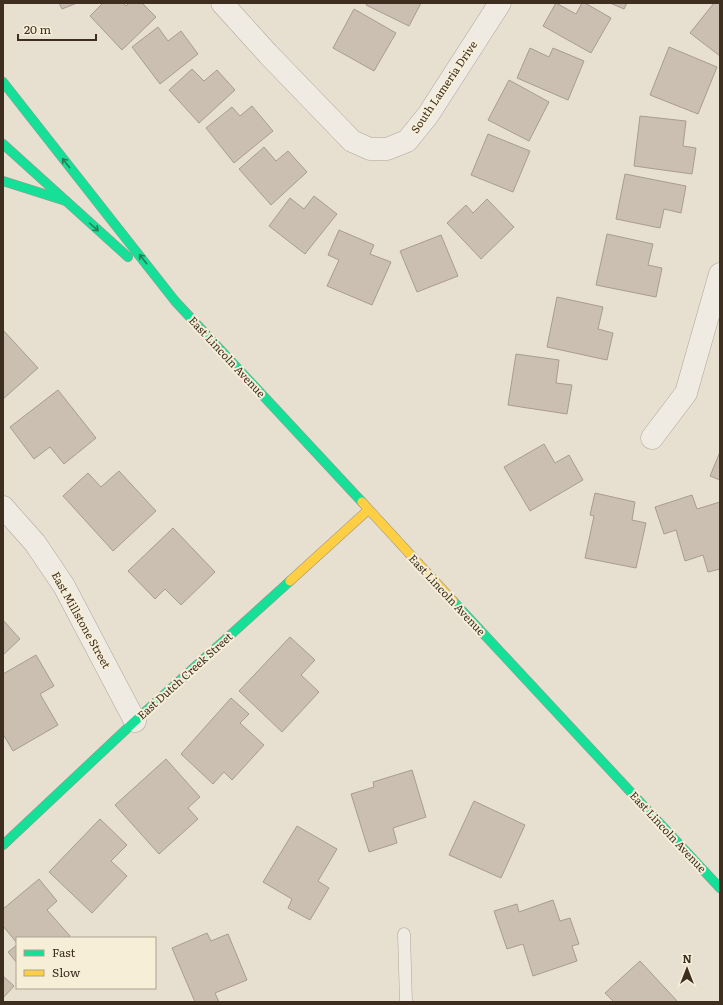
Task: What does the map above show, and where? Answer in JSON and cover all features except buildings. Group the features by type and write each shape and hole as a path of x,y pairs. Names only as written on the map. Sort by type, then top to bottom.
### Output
{"main road":[{"name":"East Lincoln Avenue","path":"3,82 176,301 368,510 720,888"},
{"name":"East Lincoln Avenue","path":"3,144 176,301"},
{"path":"3,181 66,201"},
{"name":"East Dutch Creek Street","path":"3,845 135,721 368,510"}],"street":[{"name":"South Lameria Drive","path":"222,3 268,54 352,141 370,149 387,149 407,141 428,115 500,3"},
{"path":"652,438 686,394 720,274"},
{"name":"East Millstone Street","path":"3,507 35,543 64,586 135,721"}],"lane":[{"path":"404,934 406,1002"}],"traffic: fast":[{"path":"3,82 175,301 362,502"},
{"path":"3,144 128,257"},
{"path":"3,181 66,201"},
{"path":"3,845 135,721 290,581"},
{"path":"453,601 720,888"}],"traffic: slow":[{"path":"362,502 453,601"},
{"path":"290,581 368,510"}]}
